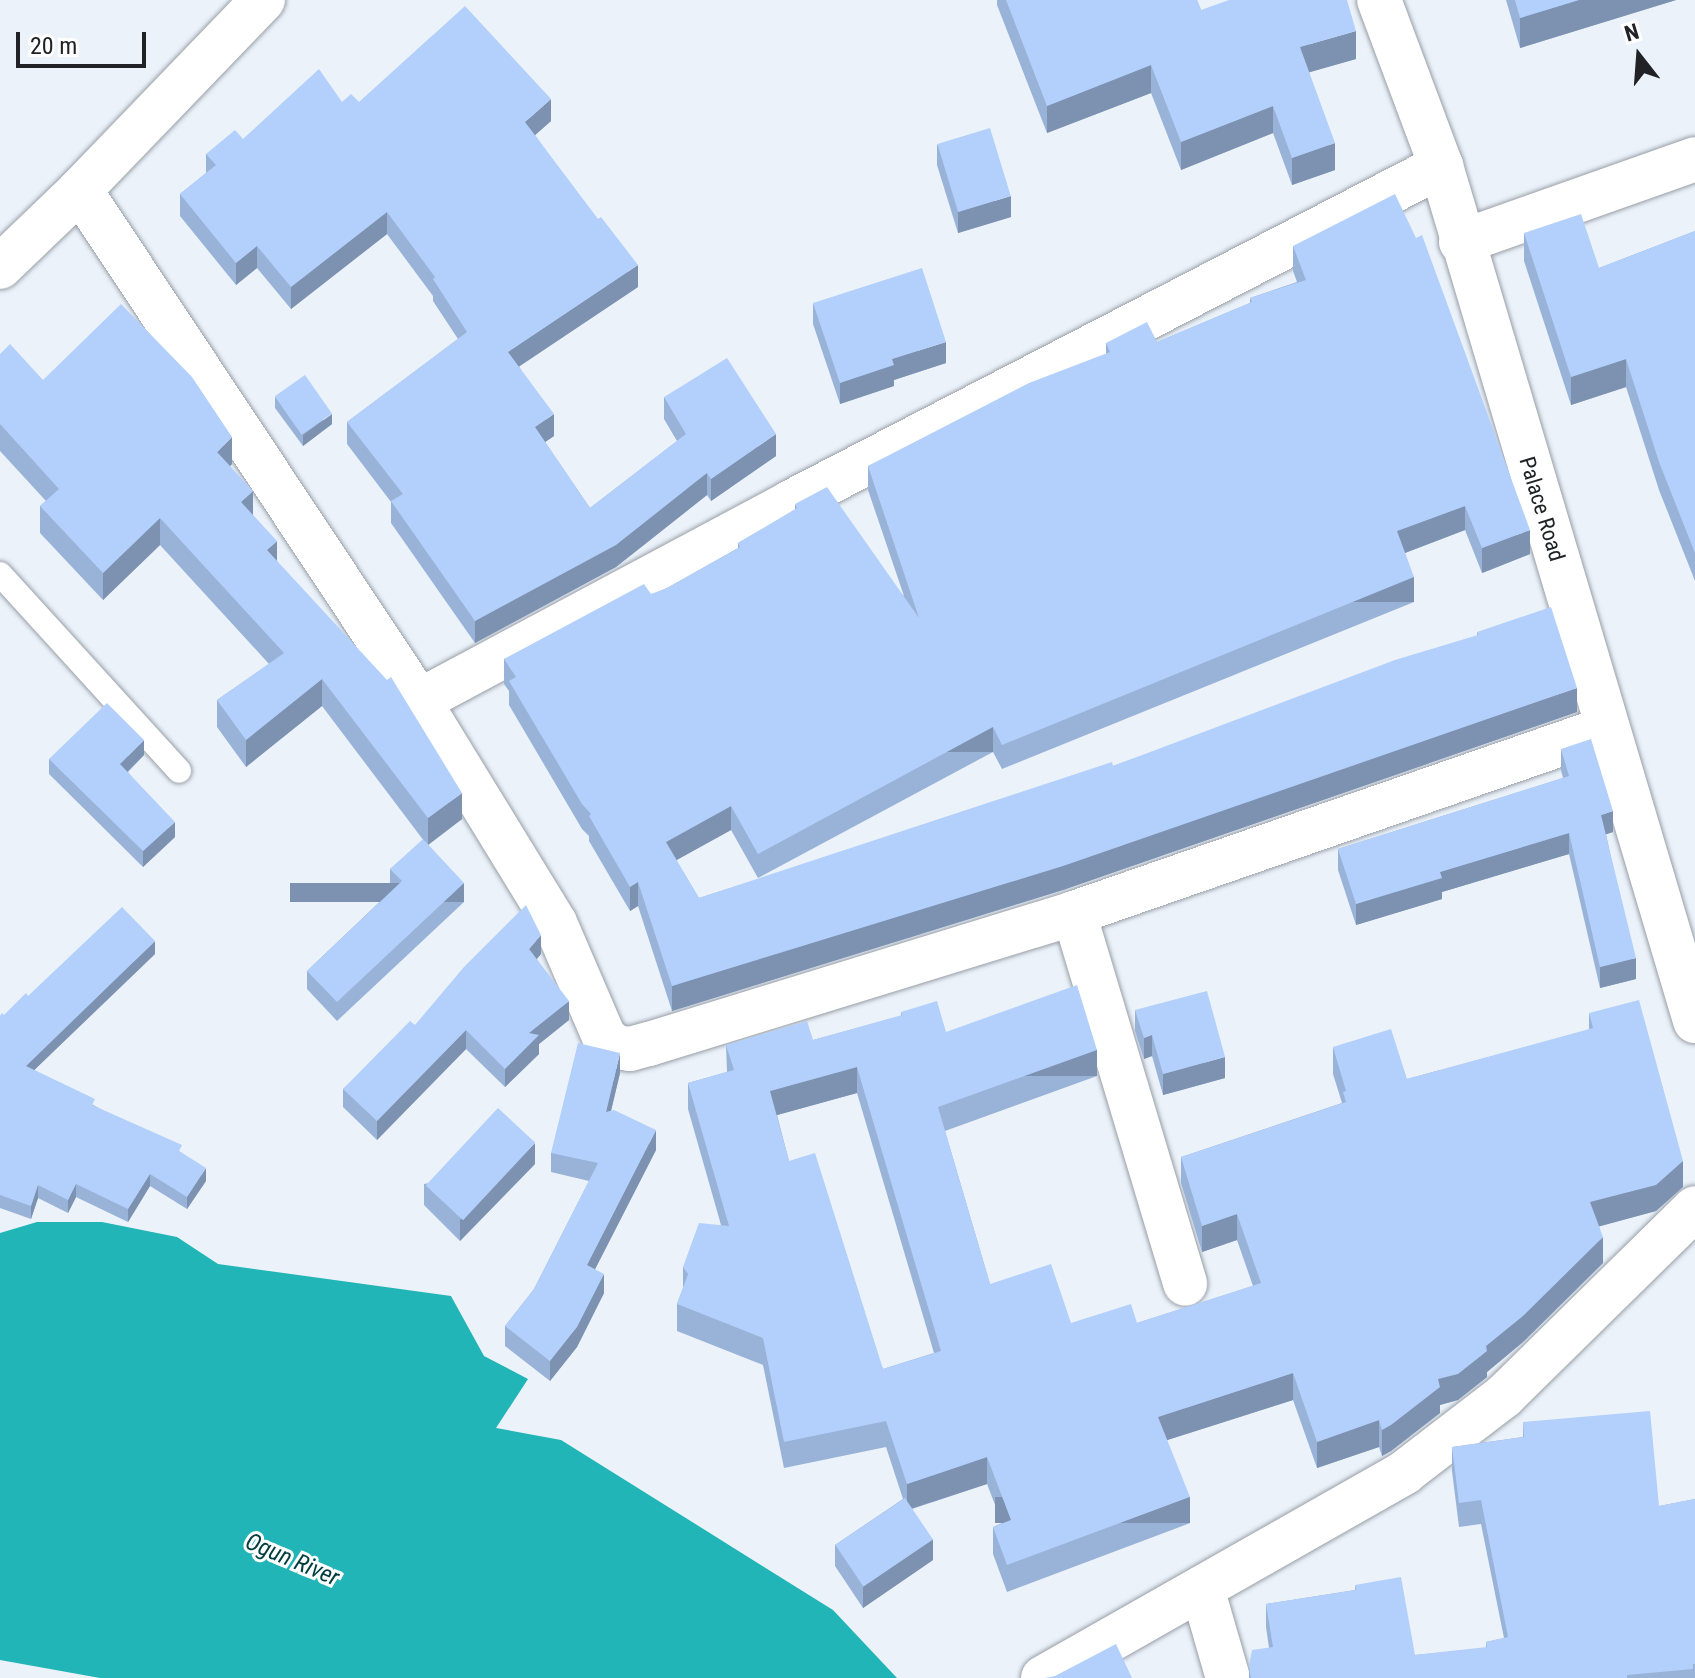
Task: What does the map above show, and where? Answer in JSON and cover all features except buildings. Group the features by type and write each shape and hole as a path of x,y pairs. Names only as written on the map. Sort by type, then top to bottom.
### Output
{"street":[{"path":"0,267 80,190 263,0"},
{"name":"Palace Road","path":"1379,0 1441,166 1461,242 1695,1021"},
{"path":"1461,242 1695,159"},
{"path":"419,701 791,502 1441,166"},
{"path":"80,190 419,701 555,923 604,1037 616,1047 630,1049 649,1044 1074,913 1607,728"},
{"path":"1074,913 1185,1284"},
{"path":"1043,1678 1405,1472 1492,1405 1695,1208"},
{"path":"1202,1588 1228,1678"}],"lane":[{"path":"0,574 179,771"}],"water":[{"name":"Ogun River","path":"37,1222 102,1222 177,1237 218,1264 451,1296 484,1356 528,1379 496,1428 561,1440 833,1610 897,1678 100,1678 0,1660 0,1233"}]}
